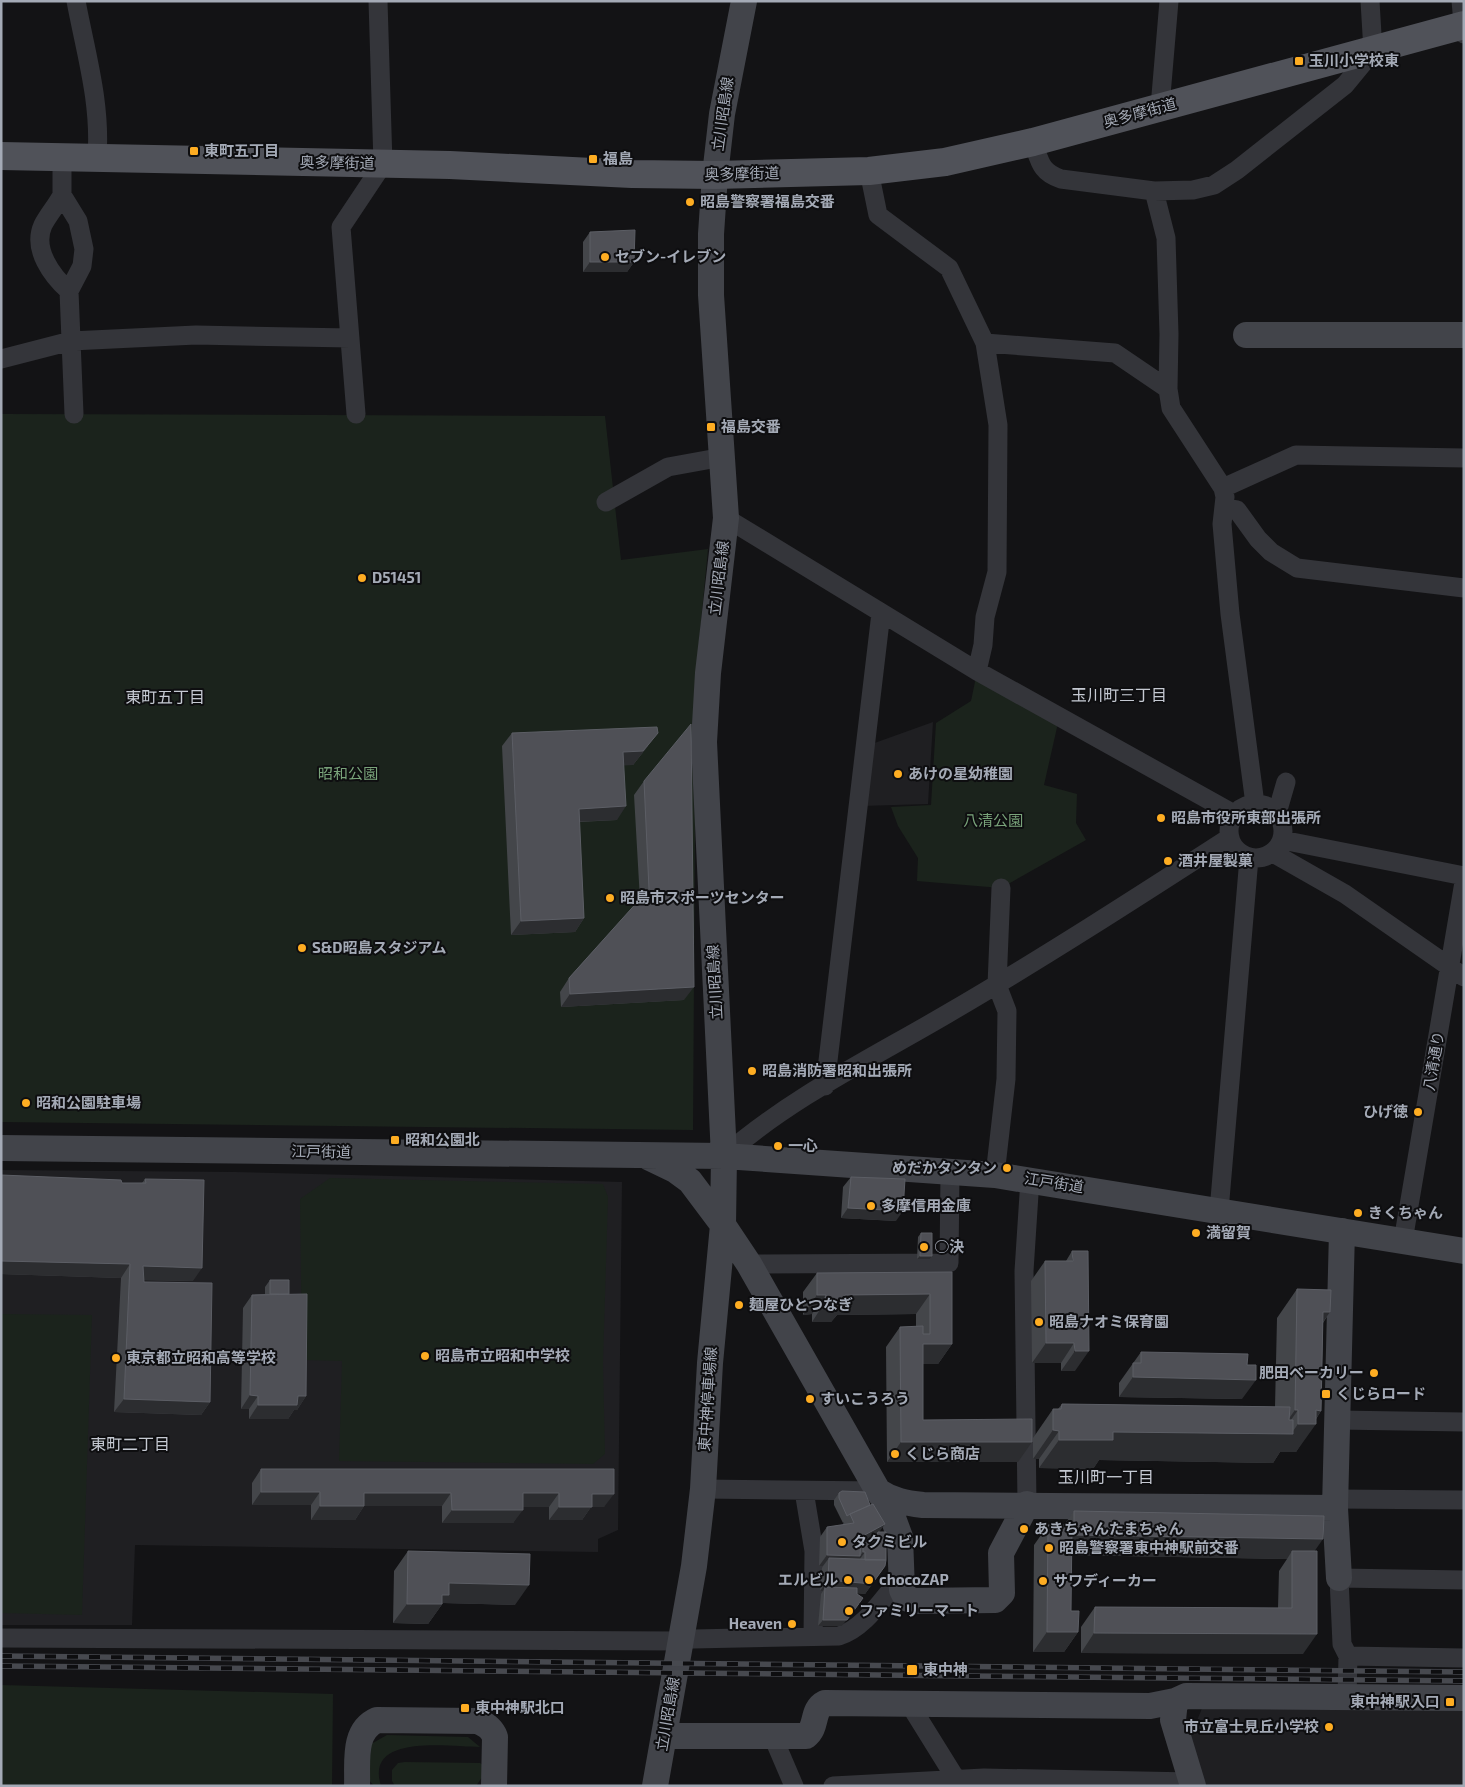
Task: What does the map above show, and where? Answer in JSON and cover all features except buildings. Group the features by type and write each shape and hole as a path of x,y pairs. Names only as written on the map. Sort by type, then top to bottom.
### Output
{"main road":[{"name":"奥多摩街道","path":"1,156 383,164 715,175 869,171 945,162 1033,142 1373,51 1463,21"}],"street":[{"path":"76,1 96,99 98,157"},
{"path":"356,414 341,227 383,164 378,1"},
{"name":"立川昭島線","path":"724,1156 704,742 708,673 726,518 711,295 715,175 722,114 744,1"},
{"path":"1160,107 1169,1"},
{"path":"1033,142 1043,168 1049,175 1061,179 1154,191 1193,190 1214,185 1237,170 1344,85 1373,51 1370,1"},
{"path":"62,157 62,195 78,221 84,249 82,266 69,291 74,414"},
{"path":"869,171 878,215 949,268 985,343 998,425 997,572 985,617 983,645 977,671"},
{"path":"1154,191 1166,238 1169,334 1168,389 1171,408 1223,488 1224,508 1222,524 1230,614 1255,804"},
{"path":"62,195 44,224 40,238 51,273 69,291"},
{"path":"1,359 71,341 196,335 350,338"},
{"path":"1246,335 1464,335"},
{"path":"985,343 1115,353 1168,389"},
{"path":"1223,488 1296,456 1464,458"},
{"path":"606,502 668,467 723,457"},
{"path":"1224,508 1237,510 1258,539 1271,552 1297,568 1464,588"},
{"path":"726,518 977,671 1234,814"},
{"path":"825,1086 881,613"},
{"path":"1277,813 1286,782"},
{"path":"1255,804 1270,808 1277,813 1283,826 1278,846 1266,857 1249,858 1236,851 1229,838 1230,822 1234,814 1247,805 1255,804"},
{"path":"724,1156 751,1133 825,1086 996,985 1229,838"},
{"path":"1278,846 1464,876"},
{"path":"1278,846 1457,972"},
{"path":"1219,1211 1249,858"},
{"name":"八清通り","path":"1403,1241 1457,972 1464,882"},
{"path":"995,1174 1006,1079 1007,1011 996,985 1001,888"},
{"name":"江戸街道","path":"1,1148 724,1156 995,1174 1464,1251"},
{"name":"江戸街道","path":"641,1154 658,1161 690,1181 723,1225 749,1264 878,1491 889,1507 900,1537"},
{"name":"東中神停車場線","path":"681,1641 694,1566 703,1489 710,1364 723,1225 724,1156"},
{"path":"749,1264 949,1263 950,1172"},
{"path":"1001,1553 1027,1504 1024,1271 1030,1179"},
{"path":"1342,1231 1335,1538 1342,1644 1348,1656 1347,1696"},
{"path":"1338,1420 1464,1422"},
{"path":"703,1489 878,1491 903,1503 925,1505 1335,1503 1464,1500"},
{"path":"804,1491 814,1551 813,1636"},
{"path":"925,1505 904,1524 900,1537 900,1579 906,1598 914,1602 995,1600 1002,1593 1001,1553 992,1525 978,1505"},
{"path":"1339,1578 1464,1580"},
{"path":"1,1638 681,1641 694,1639 839,1636 849,1632 900,1579"},
{"name":"立川昭島線","path":"655,1786 681,1641"},
{"path":"1348,1656 1464,1658"},
{"path":"664,1736 806,1736 811,1732 816,1711 819,1706 825,1703 1150,1706 1175,1701 1186,1696 1464,1698"},
{"path":"833,1786 956,1779 987,1782 1192,1784 1173,1720 1175,1701"},
{"path":"912,1704 915,1713 956,1779"},
{"path":"360,1782 359,1741 364,1728 370,1723 377,1720 478,1721 492,1730 495,1737 494,1786"},
{"path":"773,1737 794,1786"}],"shaded area":[{"name":"あけの星幼稚園","path":"933,722 928,804 861,806 869,745"},
{"name":"昭島市立昭和中学校","path":"1,1170 234,1172 622,1182 618,1530 598,1539 598,1552 135,1545 132,1625 1,1625"},
{"name":"市立富士見丘小学校","path":"1203,1706 1464,1708 1464,1786 1200,1786 1186,1747"}],"green space":[{"name":"昭和公園","path":"1,414 605,416 621,560 708,549 696,673 693,1130 1,1122"},
{"name":"八清公園","path":"976,677 1058,723 1044,785 1077,794 1076,823 1086,840 1001,888 917,881 918,858 898,826 891,807 931,805 936,723 971,701"},
{"path":"330,1178 603,1184 608,1197 603,1363 605,1454 593,1464 339,1461 342,1361 302,1360 300,1199"},
{"path":"1,1314 92,1315 82,1615 1,1613"},
{"path":"1,1685 333,1694 332,1786 1,1786"},
{"path":"387,1735 468,1737 480,1747 431,1745 397,1750 385,1758 379,1769 381,1786 374,1786 368,1779 371,1744"},
{"path":"398,1763 480,1763 483,1765 483,1776 476,1786 395,1786 392,1781 392,1770"}],"railway":[{"path":"1,1656 1464,1672"},
{"path":"1,1666 1464,1681"}],"place":[{"name":"玉川小学校東","path":"1299,61"},
{"name":"東町五丁目","path":"194,151"},
{"name":"福島","path":"593,159"},
{"name":"昭島警察署福島交番","path":"690,202"},
{"name":"セブン-イレブン","path":"605,257"},
{"name":"福島交番","path":"711,427"},
{"name":"D51451","path":"362,578"},
{"name":"あけの星幼稚園","path":"898,774"},
{"name":"昭島市役所東部出張所","path":"1161,818"},
{"name":"酒井屋製菓","path":"1168,861"},
{"name":"昭島市スポーツセンター","path":"610,898"},
{"name":"S&D昭島スタジアム","path":"302,948"},
{"name":"昭島消防署昭和出張所","path":"752,1071"},
{"name":"昭和公園駐車場","path":"26,1103"},
{"name":"ひげ徳","path":"1418,1112"},
{"name":"昭和公園北","path":"395,1140"},
{"name":"一心","path":"778,1146"},
{"name":"めだかタンタン","path":"1007,1168"},
{"name":"多摩信用金庫","path":"871,1206"},
{"name":"きくちゃん","path":"1358,1213"},
{"name":"満留賀","path":"1196,1233"},
{"name":"○決","path":"924,1247"},
{"name":"麺屋ひとつなぎ","path":"739,1305"},
{"name":"昭島ナオミ保育園","path":"1039,1322"},
{"name":"昭島市立昭和中学校","path":"425,1356"},
{"name":"東京都立昭和高等学校","path":"116,1358"},
{"name":"肥田ベーカリー","path":"1374,1373"},
{"name":"くじらロード","path":"1326,1394"},
{"name":"すいこうろう","path":"810,1399"},
{"name":"くじら商店","path":"895,1454"},
{"name":"あきちゃんたまちゃん","path":"1024,1529"},
{"name":"タクミビル","path":"842,1542"},
{"name":"昭島警察署東中神駅前交番","path":"1049,1548"},
{"name":"エルビル","path":"848,1580"},
{"name":"chocoZAP","path":"869,1580"},
{"name":"サワディーカー","path":"1043,1581"},
{"name":"ファミリーマート","path":"849,1611"},
{"name":"Heaven","path":"792,1624"},
{"name":"東中神","path":"912,1670"},
{"name":"東中神駅入口","path":"1450,1702"},
{"name":"東中神駅北口","path":"465,1708"},
{"name":"市立富士見丘小学校","path":"1329,1727"}],"district":[{"name":"玉川町三丁目","path":"1119,695"},
{"name":"東町五丁目","path":"165,697"},
{"name":"東町二丁目","path":"130,1444"},
{"name":"玉川町一丁目","path":"1106,1477"}]}
